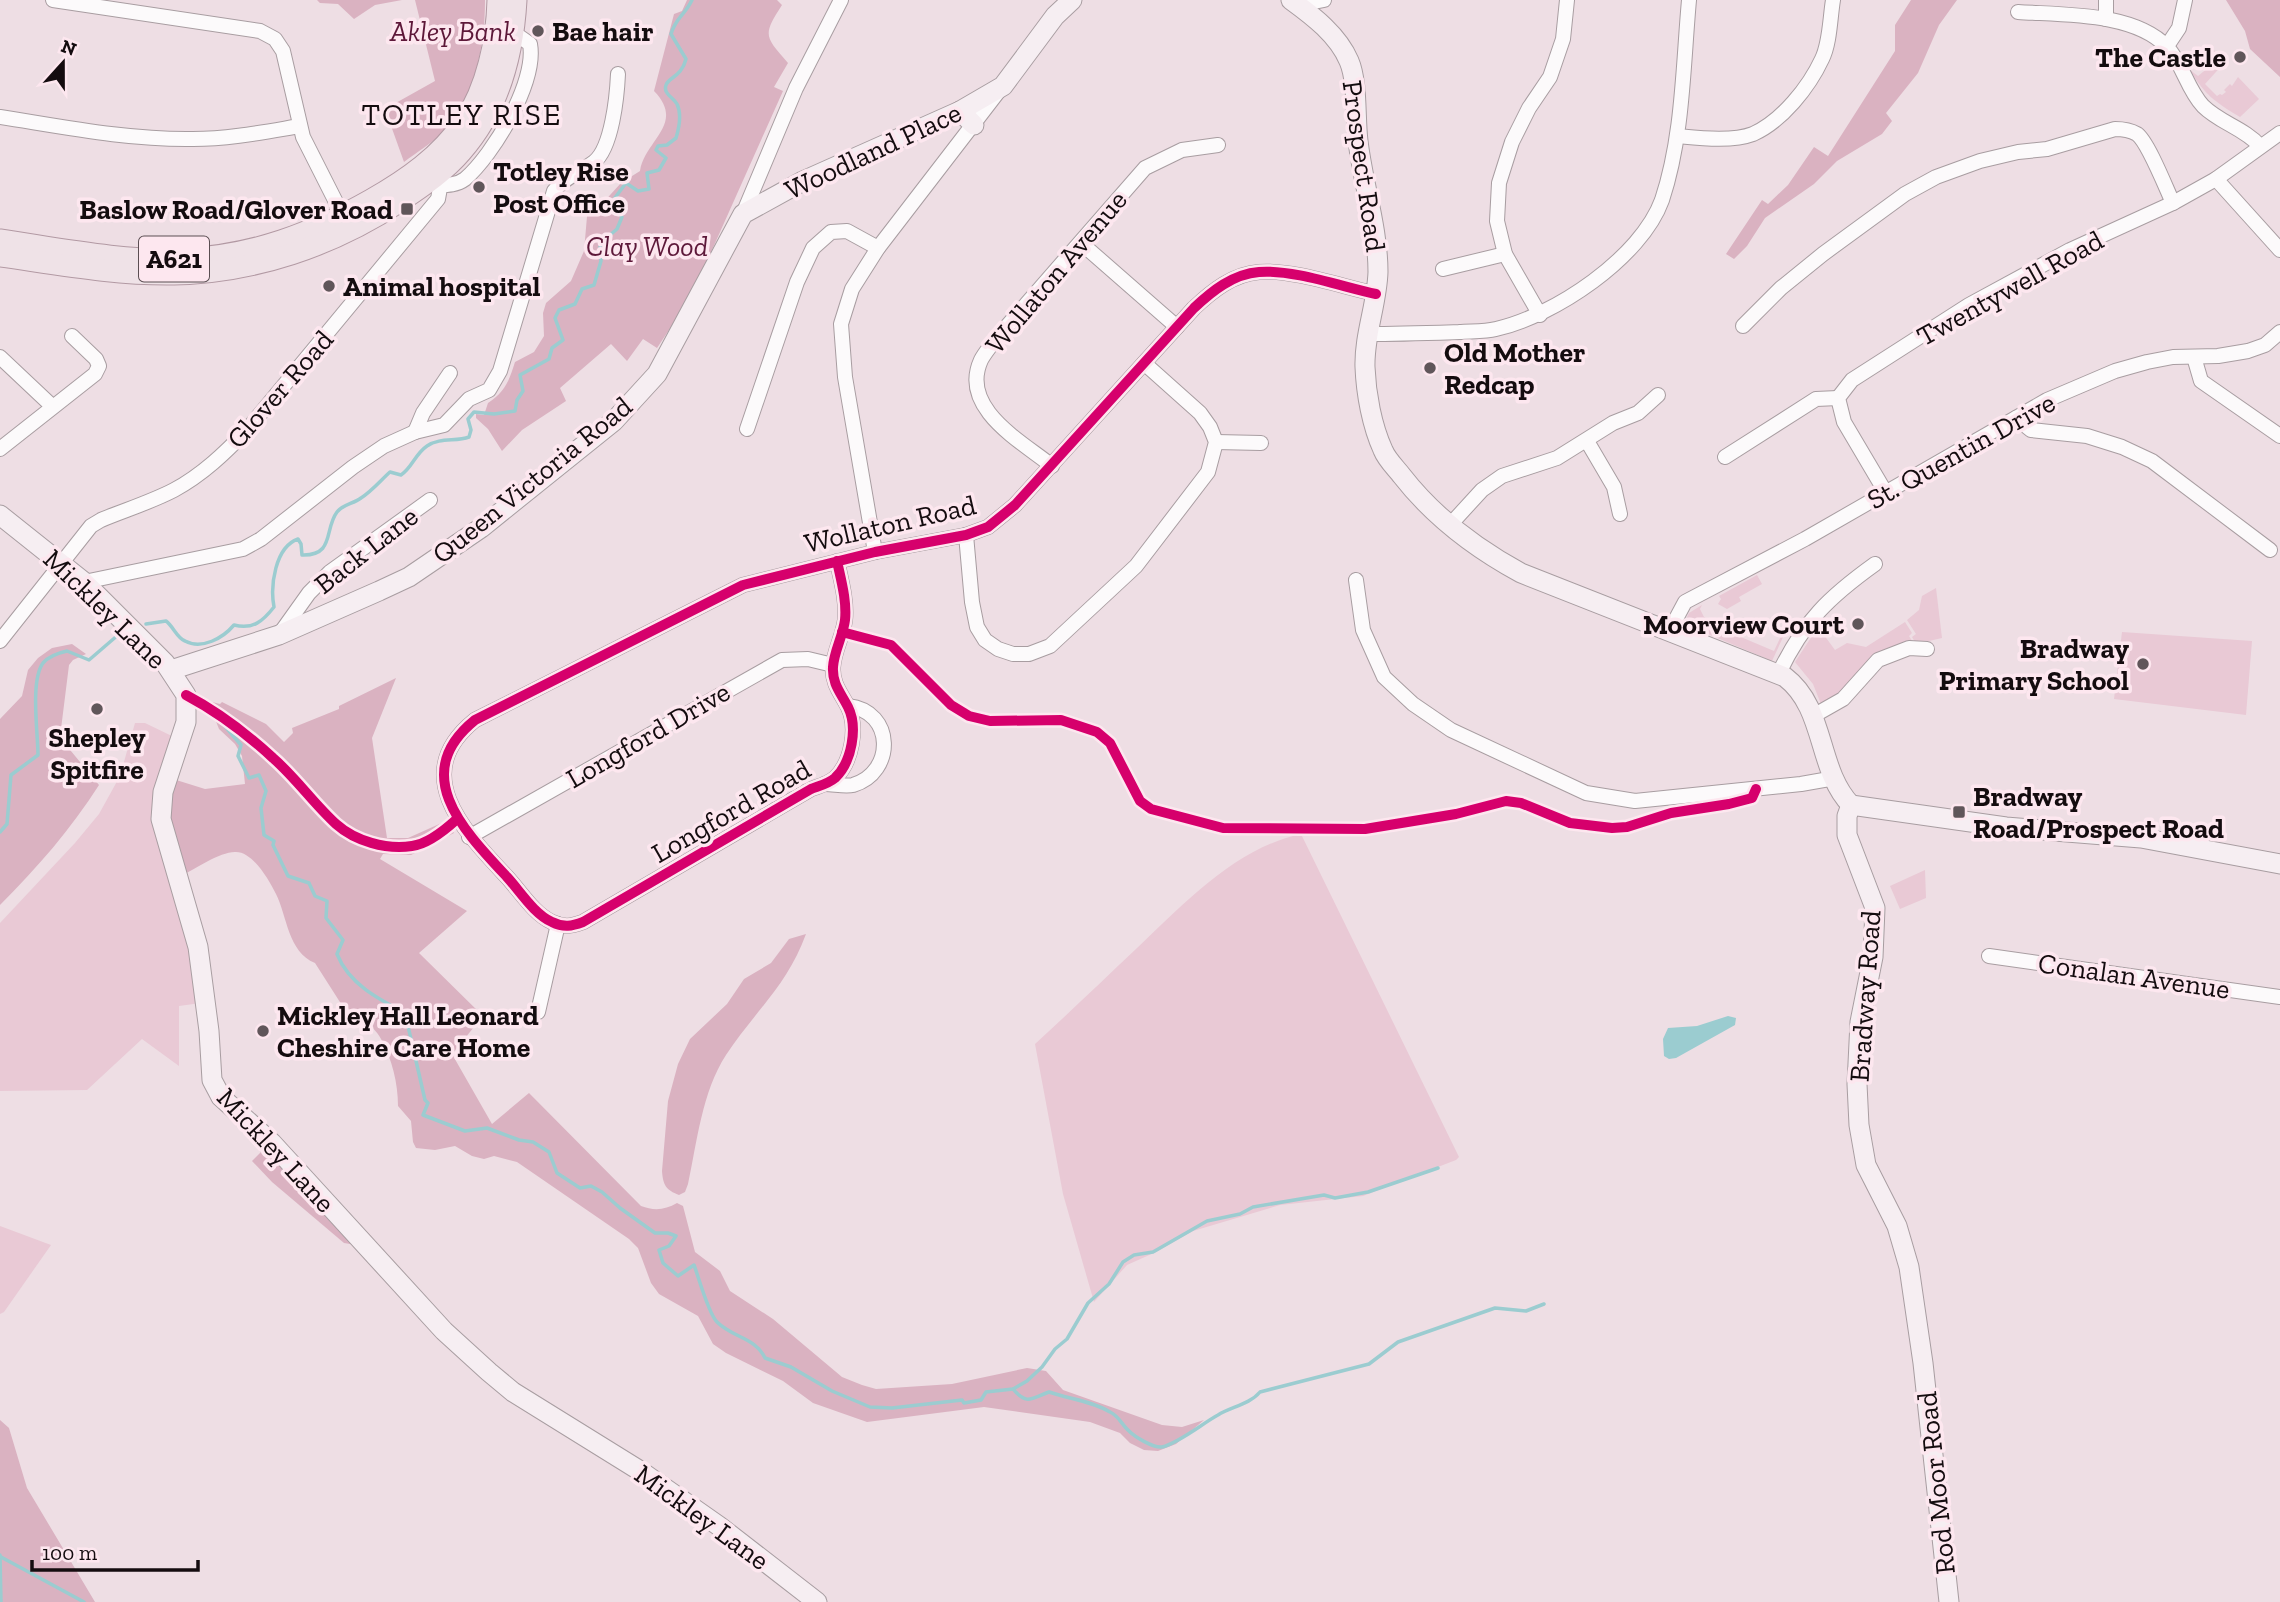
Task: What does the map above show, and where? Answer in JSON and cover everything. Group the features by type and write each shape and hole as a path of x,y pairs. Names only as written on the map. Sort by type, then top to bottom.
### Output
{"main road":[{"name":"A621","path":"0,256 148,274 174,274 231,269 285,257 337,237 389,208 433,176 462,151 486,116 510,57 498,0"},
{"name":"A621","path":"504,33 516,0"},
{"name":"A621","path":"0,240 126,257 184,259 255,249 289,240 343,216 400,183 433,176"}],"street":[{"path":"53,0 270,35 283,51 300,126 343,216"},
{"name":"Queen Victoria Road","path":"171,670 279,635 399,582 481,527 614,421 657,374 743,215 796,88 841,0"},
{"name":"Woodland Place","path":"743,215 803,181 967,118 1003,86 1055,16 1072,0"},
{"path":"1295,3 1324,0"},
{"path":"1540,315 1505,254 1497,221 1499,183 1512,142 1529,108 1550,77 1563,39 1567,0"},
{"path":"1368,334 1494,330 1540,315 1582,289 1622,257 1645,233 1662,200 1677,136 1689,0"},
{"path":"1677,136 1710,140 1751,134 1779,117 1801,92 1823,57 1833,0"},
{"path":"2106,0 2106,19"},
{"path":"2166,46 2179,28 2185,0"},
{"name":"Prospect Road","path":"1295,3 1324,26 1340,45 1350,63 1362,167 1376,243 1376,295 1365,366 1374,424 1383,452 1416,494 1449,526 1499,561 1521,573 1779,673 1799,690 1812,716 1839,790 1851,805"},
{"path":"2018,12 2106,19 2144,30 2166,46 2203,106 2216,118 2251,136 2260,146"},
{"path":"84,582 243,550 384,446 415,432 444,425 451,421 469,399 489,390 497,378 554,191 559,184 601,156 617,99 618,74"},
{"path":"0,117 163,139 229,138 300,126"},
{"path":"875,552 845,377 841,324 852,289 967,118"},
{"path":"1743,326 1781,288 1866,221 1936,177 1980,161 2018,152 2047,149 2123,129 2131,131 2143,140 2173,203"},
{"name":"Twentywell Road","path":"1839,398 1852,380 1969,305 2070,250 2173,203 2216,178 2280,133"},
{"name":"Wollaton Avenue","path":"1052,466 985,411 979,398 977,379 981,361 993,341 1145,168 1182,150 1218,145"},
{"name":"Glover Road","path":"0,641 60,563 96,523 171,491 226,452 434,205 440,193 433,176"},
{"path":"2216,178 2280,250"},
{"path":"747,429 797,282 813,248 831,232 847,231 878,248"},
{"path":"1081,243 1177,327"},
{"path":"1443,269 1505,254"},
{"name":"Wollaton Road","path":"469,837 457,819 445,784 443,768 461,731 475,720 743,585 875,552 966,535 988,527 1003,517 1052,466 1213,290 1232,280 1258,272 1286,274 1376,295"},
{"name":"St. Quentin Drive","path":"1670,630 1685,602 1755,567 2047,400 2115,371 2173,357 2248,351 2265,345 2280,332"},
{"path":"0,449 75,391 98,369 96,359 72,335"},
{"path":"0,357 52,407"},
{"path":"2194,357 2201,381 2280,436"},
{"path":"966,535 977,627 985,639 998,649 1013,653 1029,654 1050,646 1136,566 1208,472 1216,442 1200,413 1144,363"},
{"path":"415,432 423,413 450,373"},
{"path":"1449,526 1482,490 1502,476 1557,458 1612,423 1638,413 1658,394"},
{"path":"1726,457 1816,399 1839,398 1844,422 1886,493"},
{"path":"2016,418 2031,430 2087,436 2122,447 2152,461 2270,550"},
{"path":"1587,441 1614,487 1620,514"},
{"path":"1216,442 1261,443"},
{"name":"Back Lane","path":"279,635 309,593 330,572 430,499"},
{"name":"Mickley Lane","path":"0,514 84,582 171,670 186,695 186,722 163,792 161,819 198,947 209,1031 212,1080 216,1090 272,1143 444,1331 489,1372 513,1392 642,1472 719,1526 817,1602"},
{"path":"833,665 845,620 838,561"},
{"path":"1779,673 1795,641 1821,607 1875,564"},
{"path":"1353,587 1363,630 1384,677 1413,704 1451,730 1586,793 1635,801 1835,778"},
{"path":"1812,716 1843,699 1878,660 1909,648 1927,649"},
{"name":"Longford Drive","path":"469,837 782,660 808,659 833,665"},
{"name":"Longford Road","path":"558,924 573,926 583,922 811,789 834,779 846,759 853,720 848,706 835,686 833,665"},
{"name":"Longford Road","path":"825,784 852,785 860,782 876,767 883,751 883,732 879,723 871,713 848,706"},
{"path":"1851,805 2028,830 2141,838 2280,864"},
{"name":"Bradway Road","path":"1851,805 1846,816 1847,835 1872,898 1875,919 1873,957 1860,1022 1857,1084 1859,1125 1866,1165 1896,1226 1906,1255 1923,1363"},
{"path":"469,837 544,917 558,924 538,1012"},
{"name":"Conalan Avenue","path":"1989,956 2280,997"},
{"name":"Rod Moor Road","path":"1923,1363 1949,1602"}],"shaded area":[{"path":"2211,47 2225,62 2205,84 2217,96 2222,95 2238,77 2259,99 2240,117 2211,97 2190,70 2198,76 2214,63 2208,55"},
{"path":"1757,575 1762,584 1739,597 1741,601 1727,609 1718,604 1721,599 1719,596"},
{"path":"1936,588 1942,638 1916,644 1912,637 1916,634 1907,620 1919,610 1922,596"},
{"path":"1702,605 1700,609 1704,617 1711,620 1710,624 1774,651 1782,634 1784,635 1772,661 1689,626 1689,613"},
{"path":"1905,622 1912,633 1909,636 1914,644 1879,651 1842,692 1821,704 1813,684 1795,662 1818,627 1835,650 1847,643 1866,647"},
{"path":"2122,632 2252,641 2246,715 2114,699"},
{"path":"135,723 145,723 176,738 157,790 190,938 201,1003 179,1006 179,1066 142,1039 87,1090 0,1091 0,923 99,814 120,776"},
{"path":"1301,834 1459,1157 1363,1196 1280,1205 1193,1231 1127,1265 1094,1302 1063,1194 1035,1044 1212,880 1254,852"},
{"path":"1925,870 1926,898 1900,909 1890,886"},
{"path":"0,1226 51,1245 0,1314"}],"green space":[{"name":"Akley Bank","path":"317,0 402,0 375,5 354,19 338,4 320,3"},
{"name":"Akley Bank","path":"415,0 485,0 485,17 476,70 463,103 443,132 404,162 385,109 435,81"},
{"name":"Clay Wood","path":"687,0 777,0 782,5 771,23 769,36 788,63 774,87 783,91 691,297 657,348 643,339 627,361 611,344 560,388 566,401 522,430 502,451 488,429 476,418 476,414 484,415 488,403 506,386 515,362 534,352 544,336 543,313 546,303 571,281 584,251 588,205 600,206 621,183 640,171 643,160 661,132 666,113 663,103 654,91 674,14 682,11"},
{"path":"1911,0 1957,0 1939,25 1918,73 1886,113 1892,121 1882,134 1837,161 1814,184 1765,218 1747,246 1734,259 1726,254 1762,200 1768,204 1788,185 1814,147 1828,156 1895,51 1895,25"},
{"path":"2226,0 2280,0 2280,77 2250,49 2245,31"},
{"path":"72,644 86,654 69,665 61,729 66,745 99,785 53,848 0,905 0,719 22,696 28,670 38,658 52,648"},
{"path":"396,678 372,738 387,838 408,838 446,821 454,833 411,855 383,854 380,859 467,911 419,953 483,1016 452,1054 492,1124 529,1093 641,1206 655,1209 677,1203 683,1206 695,1252 720,1271 730,1291 773,1319 842,1377 876,1389 952,1384 1027,1368 1046,1371 1063,1390 1162,1425 1182,1427 1204,1420 1176,1444 1158,1451 1144,1450 1130,1443 1120,1433 1090,1422 984,1407 867,1422 813,1403 783,1381 713,1344 698,1316 659,1294 651,1283 638,1248 629,1239 517,1162 494,1156 484,1159 472,1156 455,1146 435,1150 416,1148 411,1121 398,1106 394,1071 381,1039 364,1017 356,1021 348,1008 345,1010 315,963 299,951 276,894 260,868 242,853 230,852 181,876 166,824 173,779 205,789 245,784 242,756 235,744 219,729 208,701 220,704 222,702 266,724 284,742 293,733 292,728 339,709 339,706"},
{"path":"806,934 790,969 737,1039 718,1069 701,1118 688,1184 685,1192 679,1195 668,1189 662,1171 668,1101 678,1064 690,1039 727,1004 744,979 771,963 789,939"},
{"path":"266,1147 356,1245 344,1243 272,1182 252,1161"},
{"path":"0,1420 9,1428 27,1488 95,1602 0,1602"}],"water":[{"path":"1728,1016 1736,1018 1735,1025 1676,1058 1669,1059 1664,1056 1663,1039 1668,1028 1697,1026"}],"waterway":[{"path":"146,624 166,621 182,639 198,644 218,638 234,625 247,626 257,623 274,607 276,568 279,558 290,543 298,539 302,555 320,551 337,512 365,495 390,472 401,475 423,449 432,443 469,437 471,430 468,419 474,412 494,414 515,411 517,400 523,391 520,375 549,359 552,348 563,340 555,318 559,310 575,304 582,289 594,285 601,261 600,247 617,229 622,217 611,203 626,183 638,191 649,189 647,173 659,170 666,158 656,150 658,146 667,145 676,138 680,121 679,108 665,88 686,59 671,34 692,0"},
{"path":"0,832 7,824 11,775 38,755 36,694 39,671 43,663 48,658 67,651 89,660 118,635"},
{"path":"217,717 241,745 238,756 249,778 259,775 266,791 261,808 264,835 274,841 273,845 288,876 309,883 315,896 327,901 326,918 343,940 337,954 342,965 365,990 405,1013 425,1100 428,1103 423,1115 465,1131 487,1128 519,1140 533,1142 549,1152 557,1173 580,1188 591,1186 602,1192 655,1233 676,1236 669,1246 659,1250 663,1263 678,1276 694,1265 710,1311 723,1327 756,1346 765,1358 791,1367 832,1391 870,1407 892,1408 962,1400 964,1403 981,1400 986,1392 1013,1389 1027,1381 1067,1339 1088,1303 1109,1284 1123,1262 1134,1255 1153,1252 1207,1221 1240,1214 1253,1207 1324,1195 1335,1198 1368,1192 1438,1168"},
{"path":"1013,1389 1026,1399 1049,1392 1096,1405 1113,1414 1140,1439 1162,1447 1223,1412 1251,1400 1260,1392 1369,1364 1398,1342 1495,1308 1526,1311 1544,1304"},
{"path":"0,1555 1,1602"},
{"path":"1,1557 84,1602"}],"cycle path":[{"path":"837,561 839,568 842,583 845,613 833,673 853,724 852,744 841,771 829,782 811,789 583,922 560,925 539,914 474,841 450,802 444,781 446,761 455,740 475,720 743,585 875,552 966,535 988,527 1015,505 1194,308 1216,290 1240,276 1259,272 1287,273 1376,294"},
{"path":"842,632 891,645 951,705 969,716 990,721 1061,720 1097,732 1110,743 1140,801 1151,809 1223,828 1365,829 1456,814 1506,801 1521,803 1570,823 1627,827 1671,813 1752,798 1756,789"},
{"path":"186,695 253,740 336,824 352,835 392,847 418,845 436,836 457,819"}],"place":[{"name":"Bae hair","path":"538,31"},
{"name":"The Castle","path":"2240,57"},
{"name":"Totley Rise Post Office","path":"479,187"},
{"name":"Baslow Road/Glover Road","path":"407,209"},
{"name":"Animal hospital","path":"329,286"},
{"name":"Old Mother Redcap","path":"1430,368"},
{"name":"Moorview Court","path":"1858,624"},
{"name":"Bradway Primary School","path":"2143,664"},
{"name":"Shepley Spitfire","path":"97,709"},
{"name":"Bradway Road/Prospect Road","path":"1959,812"},
{"name":"Mickley Hall Leonard Cheshire Care Home","path":"263,1031"}],"district":[{"name":"TOTLEY RISE","path":"462,115"}]}
